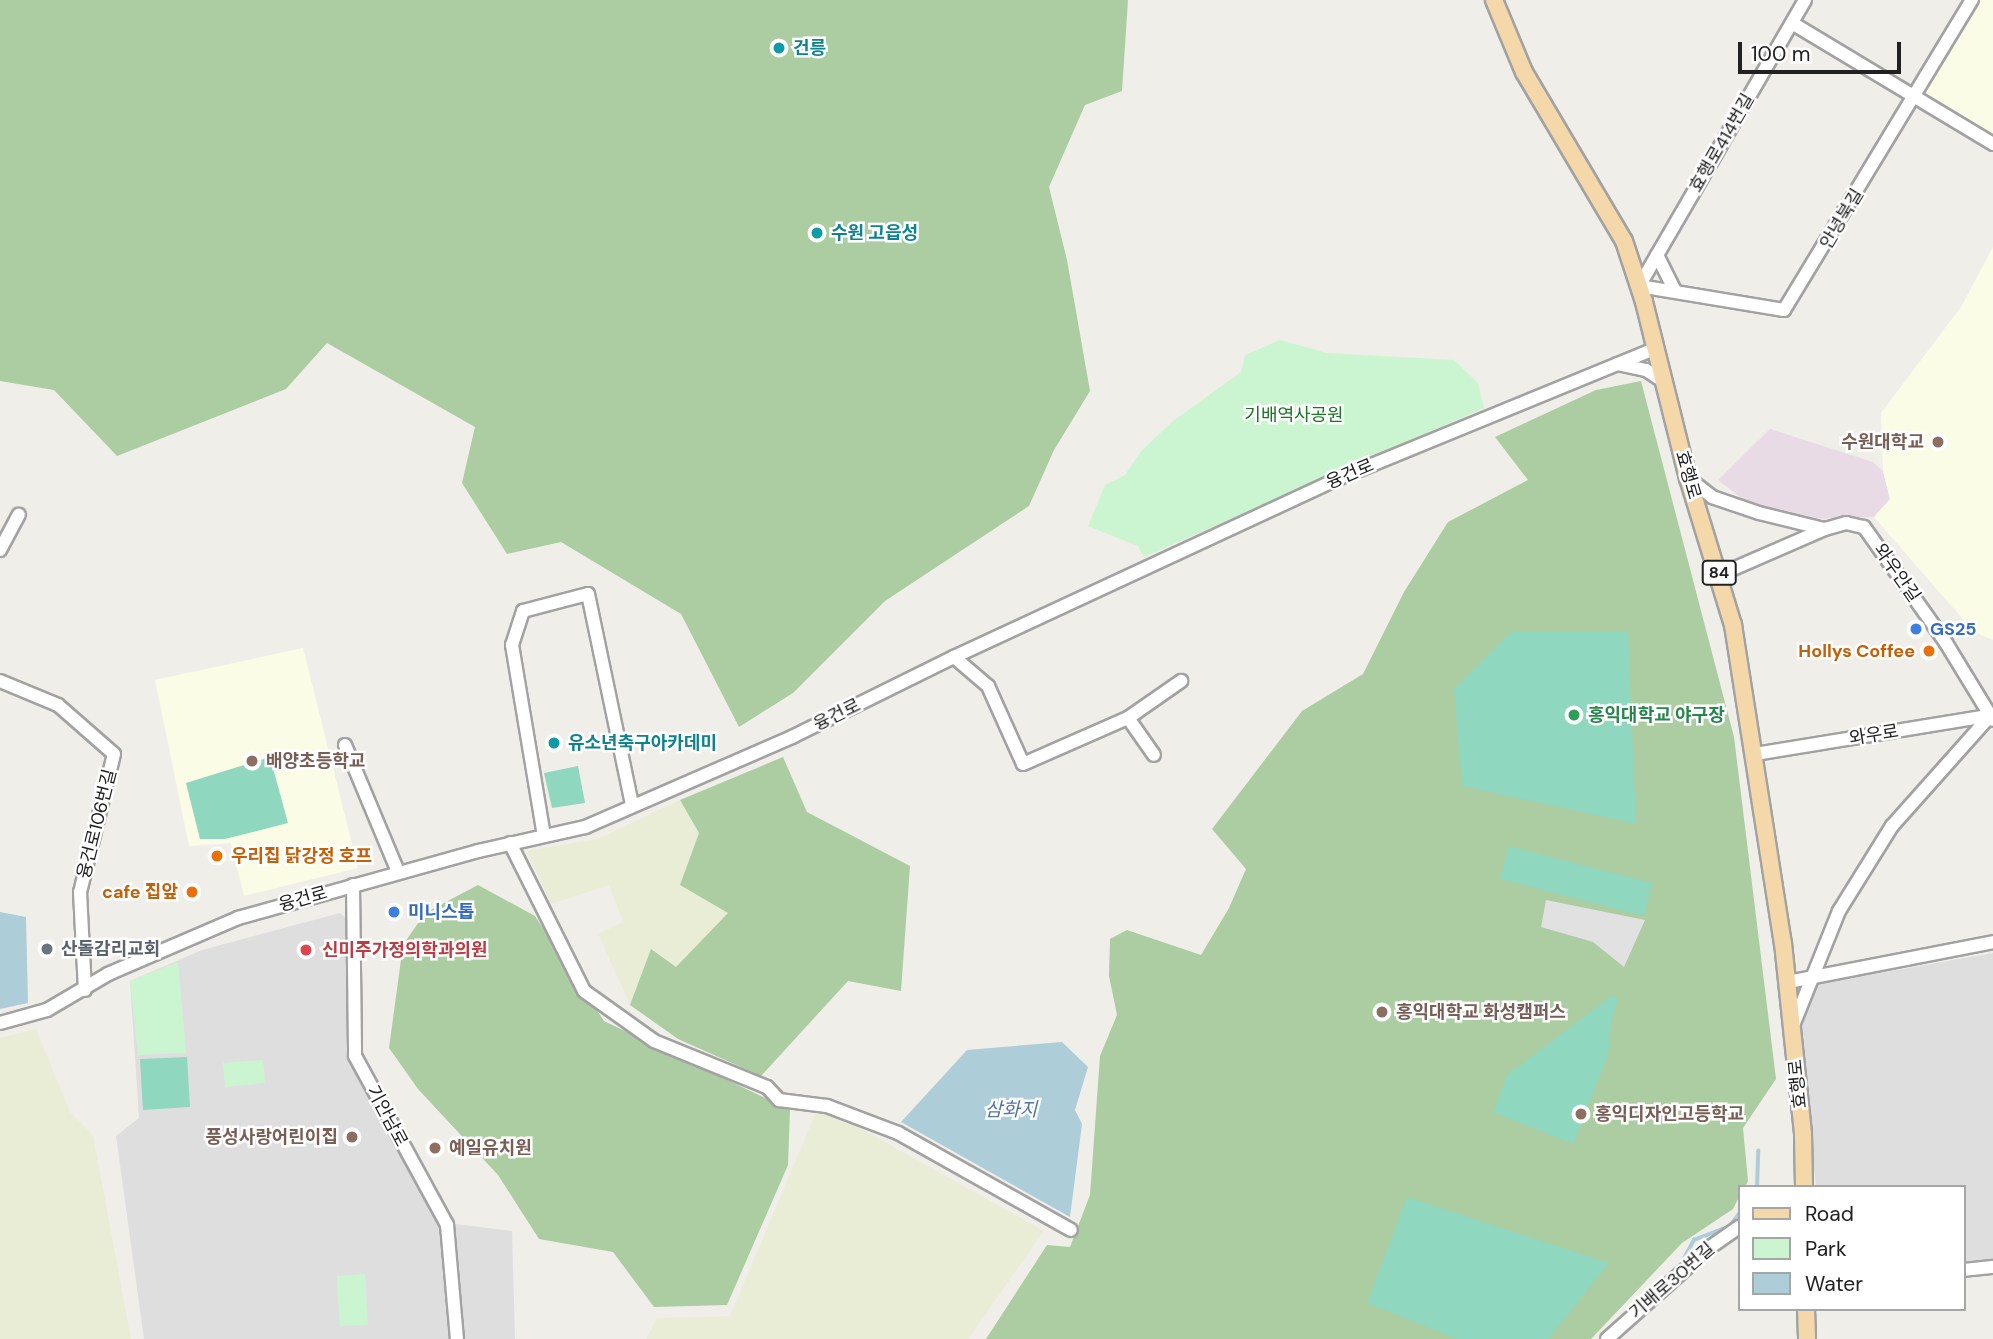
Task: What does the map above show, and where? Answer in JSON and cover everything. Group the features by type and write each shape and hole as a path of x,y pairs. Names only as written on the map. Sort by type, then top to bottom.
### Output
{"main road":[{"name":"효행로","path":"1494,0 1524,72 1623,241 1639,286 1688,478 1733,625 1755,754 1788,982 1803,1135 1804,1185"},
{"path":"1806,1311 1807,1339"}],"street":[{"name":"효행로414번길","path":"1639,286 1805,0"},
{"name":"안녕북길","path":"1639,286 1784,310 1916,97 1972,0"},
{"path":"1792,23 1993,144"},
{"path":"1657,255 1675,291"},
{"name":"융건로","path":"0,1023 47,1010 108,974 238,918 398,872 585,827 792,737 954,657 1335,480 1654,349"},
{"path":"1616,364 1646,370 1663,381"},
{"path":"1688,478 1712,497 1759,513 1825,529"},
{"path":"0,550 19,515"},
{"name":"와우안길","path":"1719,575 1825,529 1846,523 1864,527 1946,643 1992,717"},
{"path":"544,836 512,645 523,611 588,594 632,805"},
{"path":"954,657 988,686 1023,764 1128,718 1181,681"},
{"name":"융건로106번길","path":"0,681 58,705 114,754 80,892 85,990"},
{"path":"1792,1029 1839,911 1892,826 1992,717"},
{"name":"와우로","path":"1755,754 1992,717"},
{"path":"1128,718 1154,755"},
{"path":"345,745 398,872"},
{"path":"510,844 584,991 654,1041 767,1087 779,1100 827,1106 898,1133 1071,1230"},
{"name":"기안남로","path":"353,885 355,1056 447,1225 457,1339"},
{"path":"1788,982 1993,942"},
{"name":"기배로30번길","path":"1606,1339 1700,1255 1738,1228"},
{"path":"1965,1270 1993,1267"}],"shaded area":[{"path":"1981,0 1993,0 1993,135 1923,92"},
{"name":"수원대학교","path":"1993,247 1993,640 1974,632 1874,517 1890,499 1883,471 1881,413 1961,307"},
{"path":"1770,429 1873,462 1883,471 1890,499 1874,517 1805,519 1744,500 1718,480"},
{"name":"배양초등학교","path":"303,648 358,868 244,896 231,843 189,846 155,680"},
{"path":"680,800 699,833 728,913 676,967 651,950 630,1005 598,934 623,922 609,885 551,904 527,851 597,839"},
{"path":"1546,900 1645,920 1624,967 1593,942 1541,927"},
{"path":"340,913 347,919 350,1061 441,1231 449,1339 144,1339 116,1136 139,1118 130,981 202,950"},
{"path":"1993,953 1993,1260 1965,1263 1965,1185 1816,1185 1801,1028 1818,984"},
{"path":"36,1029 70,1112 93,1135 131,1339 0,1339 0,1038"},
{"path":"819,1105 1044,1231 968,1339 646,1339 657,1318 730,1316"},
{"path":"455,1224 512,1231 515,1339 463,1339"}],"green space":[{"path":"0,0 1128,0 1122,91 1085,105 1049,187 1067,260 1090,391 1054,450 1029,506 885,601 793,693 739,727 681,614 561,542 507,554 462,483 475,427 327,343 286,389 117,456 54,390 0,381"},
{"name":"기배역사공원","path":"1280,340 1327,353 1454,360 1478,383 1484,408 1144,557 1138,546 1088,526 1105,485 1125,475 1141,451 1173,421 1241,372 1245,355"},
{"path":"1641,381 1734,737 1776,1079 1743,1128 1748,1181 1746,1185 1738,1185 1738,1199 1733,1209 1682,1243 1591,1339 986,1339 1047,1245 1070,1247 1090,1195 1100,1056 1117,1015 1109,976 1110,939 1127,930 1201,955 1229,908 1246,869 1212,829 1302,711 1363,674 1404,592 1448,522 1528,480 1495,437 1596,390"},
{"path":"1512,631 1628,631 1636,824 1462,786 1454,689"},
{"path":"270,757 288,823 225,839 200,839 186,783"},
{"path":"783,757 807,812 910,866 901,991 848,981 761,1076 678,1039 630,1005 651,949 676,967 728,913 680,885 699,833 680,800"},
{"path":"578,766 585,803 552,808 544,773"},
{"path":"1509,846 1652,883 1644,916 1500,879"},
{"path":"478,885 535,916 604,1021 790,1110 788,1165 727,1305 654,1307 613,1252 539,1239 498,1175 418,1089 389,1048 403,945 425,913"},
{"path":"178,962 186,1053 138,1055 130,981"},
{"path":"1613,995 1618,999 1611,1022 1609,1052 1573,1144 1493,1112 1507,1075"},
{"path":"187,1057 190,1107 143,1110 140,1059"},
{"path":"263,1060 265,1083 225,1087 223,1063"},
{"path":"1407,1197 1609,1263 1548,1339 1457,1339 1367,1303"},
{"path":"365,1274 368,1325 340,1326 337,1276"}],"water":[{"path":"0,912 26,917 28,1003 0,1009"},
{"name":"삼화지","path":"1062,1042 1088,1067 1075,1110 1082,1124 1070,1217 901,1122 967,1050"}],"waterway":[{"path":"1757,1185 1758,1151"},
{"path":"1683,1260 1694,1240 1730,1226 1738,1215"}],"place":[{"name":"건릉","path":"779,48"},
{"name":"수원 고읍성","path":"817,233"},
{"name":"수원대학교","path":"1938,442"},
{"name":"GS25","path":"1916,629"},
{"name":"Hollys Coffee","path":"1929,651"},
{"name":"홍익대학교 야구장","path":"1574,715"},
{"name":"유소년축구아카데미","path":"554,743"},
{"name":"배양초등학교","path":"252,761"},
{"name":"우리집 닭강정 호프","path":"217,856"},
{"name":"cafe 집앞","path":"192,892"},
{"name":"미니스톱","path":"394,912"},
{"name":"산돌감리교회","path":"47,949"},
{"name":"신미주가정의학과의원","path":"306,950"},
{"name":"홍익대학교 화성캠퍼스","path":"1382,1012"},
{"name":"홍익디자인고등학교","path":"1581,1114"},
{"name":"풍성사랑어린이집","path":"352,1137"},
{"name":"예일유치원","path":"435,1148"}]}
